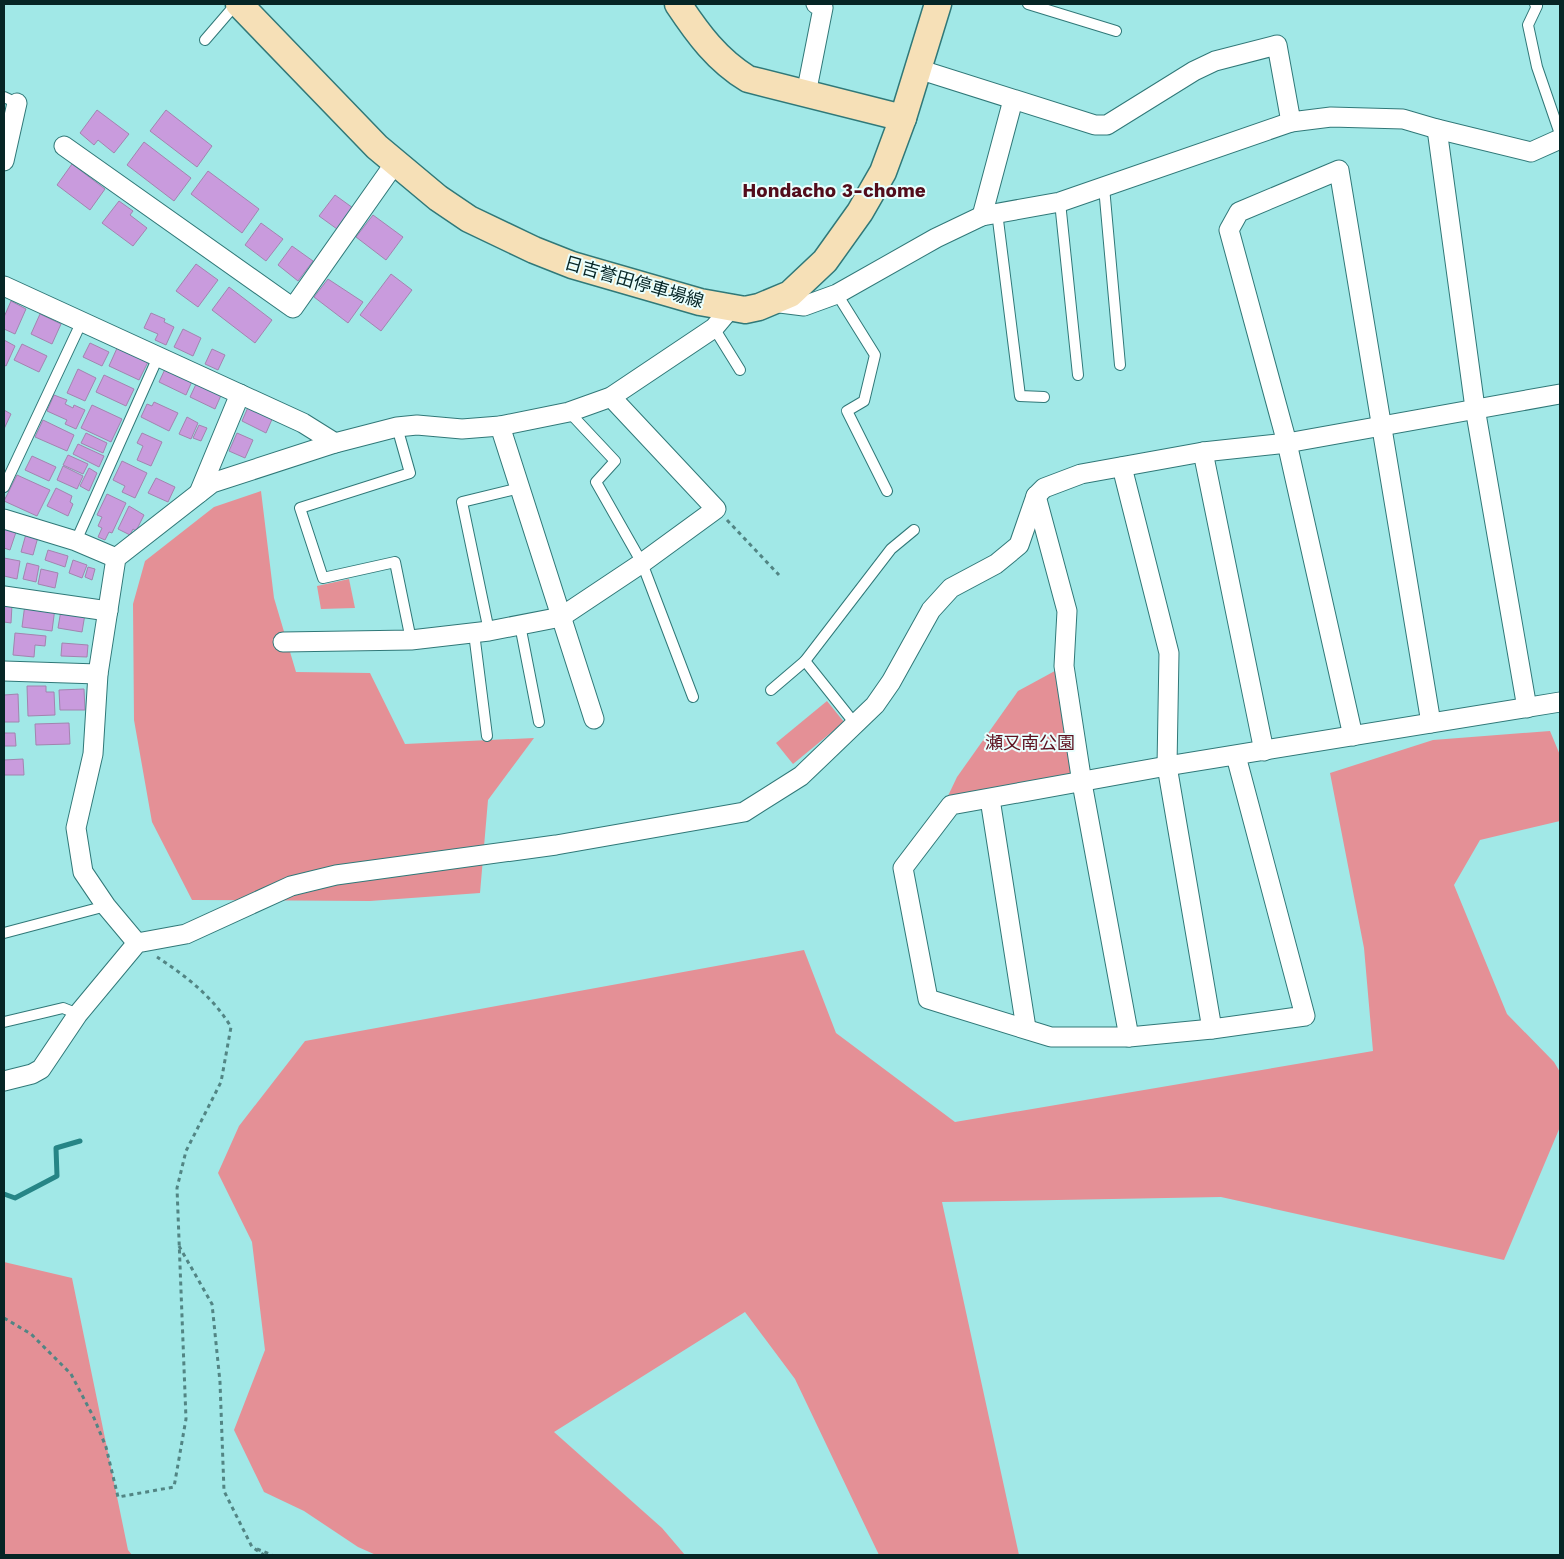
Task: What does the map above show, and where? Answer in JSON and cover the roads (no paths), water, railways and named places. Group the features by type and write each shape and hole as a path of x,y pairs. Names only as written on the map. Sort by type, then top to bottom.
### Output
{"main road":[{"name":"日吉誉田停車場線","path":"237,4 370,140 438,198 470,219 534,250 572,265 722,318 772,302 790,294 825,261 844,235 884,172 903,118 938,4"},
{"path":"678,4 711,50 728,67 748,79 903,118"}],"street":[{"path":"806,94 823,8 816,4"},
{"path":"918,69 1095,126 1107,125 1194,71 1215,61 1277,45 1291,122"},
{"path":"4,161 10,100"},
{"path":"990,214 1013,100"},
{"path":"772,302 804,306 837,294 936,238 990,214 1060,202 1291,122 1331,116 1403,119 1531,152 1560,139"},
{"path":"1437,129 1475,408 1527,708"},
{"path":"64,146 293,308 395,163"},
{"path":"1354,736 1287,442 1229,230 1239,212 1339,170 1431,723"},
{"path":"4,286 303,423 335,443"},
{"path":"137,943 106,906 82,872 76,828 93,754 98,674 116,558 212,482 335,443 397,427 417,425 462,429 500,426 568,412 611,397 722,318"},
{"path":"199,493 240,394"},
{"path":"4,1080 32,1074 41,1069 78,1014 137,943 186,934 291,886 336,875 556,845 744,812 801,776 875,705 891,682 931,610 951,588 996,564 1019,545 1036,496 1044,488 1063,480 1203,452 1287,442 1560,394"},
{"path":"283,642 411,640 482,632 561,617 642,563 716,509 611,397"},
{"path":"500,426 594,719"},
{"path":"1203,452 1264,752"},
{"path":"1122,467 1169,653 1167,766 1212,1029"},
{"path":"1036,496 1067,611 1064,666 1082,783 1129,1037"},
{"path":"4,519 76,541 116,558"},
{"path":"4,596 108,611"},
{"path":"4,672 98,674"},
{"path":"1236,756 1305,1016 1212,1029 1129,1037 1051,1037 928,999 903,868 951,805 1082,783 1167,766 1236,756 1264,752 1560,702"},
{"path":"990,799 1026,1028"}],"lane":[{"path":"205,40 237,4"},
{"path":"1028,4 1116,30"},
{"path":"1535,4 1537,6 1528,25 1537,67 1560,134"},
{"path":"1104,187 1120,365"},
{"path":"1060,202 1078,375"},
{"path":"990,214 1020,396 1044,397"},
{"path":"837,294 875,355 864,401 847,411 887,491"},
{"path":"722,318 740,370"},
{"path":"4,487 82,321"},
{"path":"76,541 158,357"},
{"path":"568,412 615,461 596,482 642,563 693,697"},
{"path":"397,427 410,473 300,508 323,578 395,562 411,640"},
{"path":"487,736 482,632 462,502 520,488"},
{"path":"771,690 805,661 891,549 914,530"},
{"path":"520,625 539,722"},
{"path":"805,661 856,724"},
{"path":"4,933 106,906"},
{"path":"4,1022 63,1008 78,1014"}],"waterway":[{"path":"4,1194 15,1198 57,1176 56,1148 80,1141"}],"district":[{"name":"Hondacho 3-chome","path":"834,190"}],"park label":[{"name":"瀬又南公園","path":"1030,743"}]}
